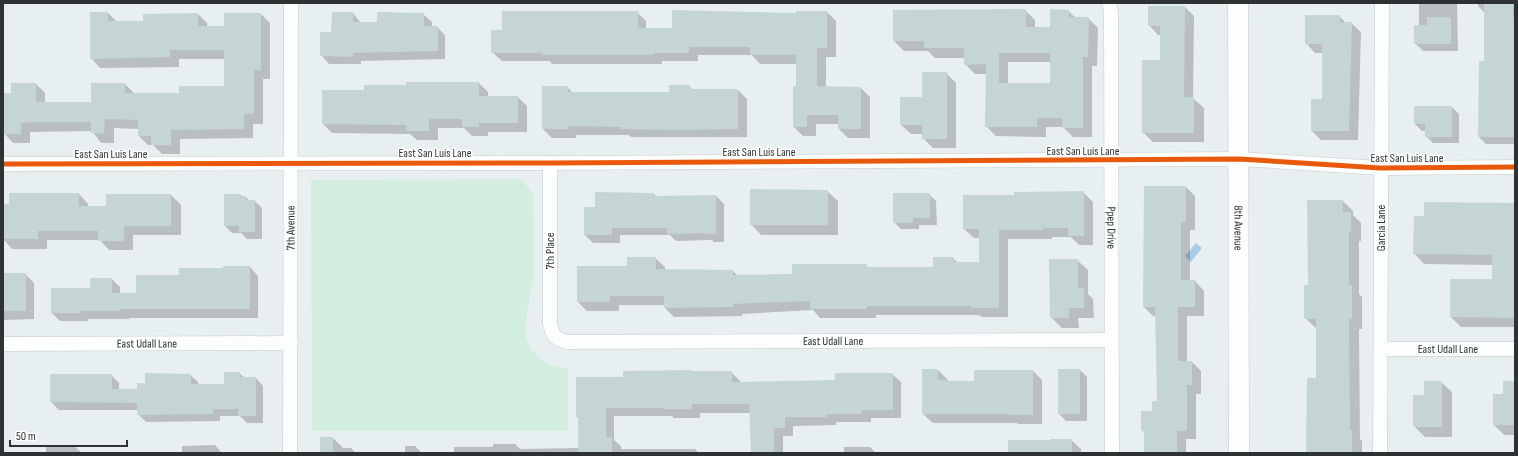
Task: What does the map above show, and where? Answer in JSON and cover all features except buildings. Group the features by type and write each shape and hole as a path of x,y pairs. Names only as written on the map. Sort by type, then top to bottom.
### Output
{"main road":[{"name":"8th Avenue","path":"1238,3 1239,453"}],"street":[{"name":"7th Avenue","path":"290,453 291,3"},
{"name":"Ppep Drive","path":"1109,3 1111,12 1112,453"},
{"name":"Garcia Lane","path":"1380,453 1382,349 1380,168 1382,3"},
{"name":"East San Luis Lane","path":"3,164 550,163 1239,159 1380,168 1515,167"},
{"name":"7th Place","path":"550,163 550,324 555,338"},
{"name":"East Udall Lane","path":"555,338 566,342 577,343 1111,340"},
{"name":"East Udall Lane","path":"3,344 291,343"},
{"name":"East Udall Lane","path":"1382,349 1515,349"}],"green space":[{"path":"521,179 533,193 534,274 525,325 526,338 531,349 541,360 553,366 568,368 568,431 312,431 311,180"}],"water":[{"path":"1196,243 1202,248 1191,262 1185,256"}],"cycle path":[{"path":"3,164 550,163 1239,159 1380,168 1515,167"}]}
